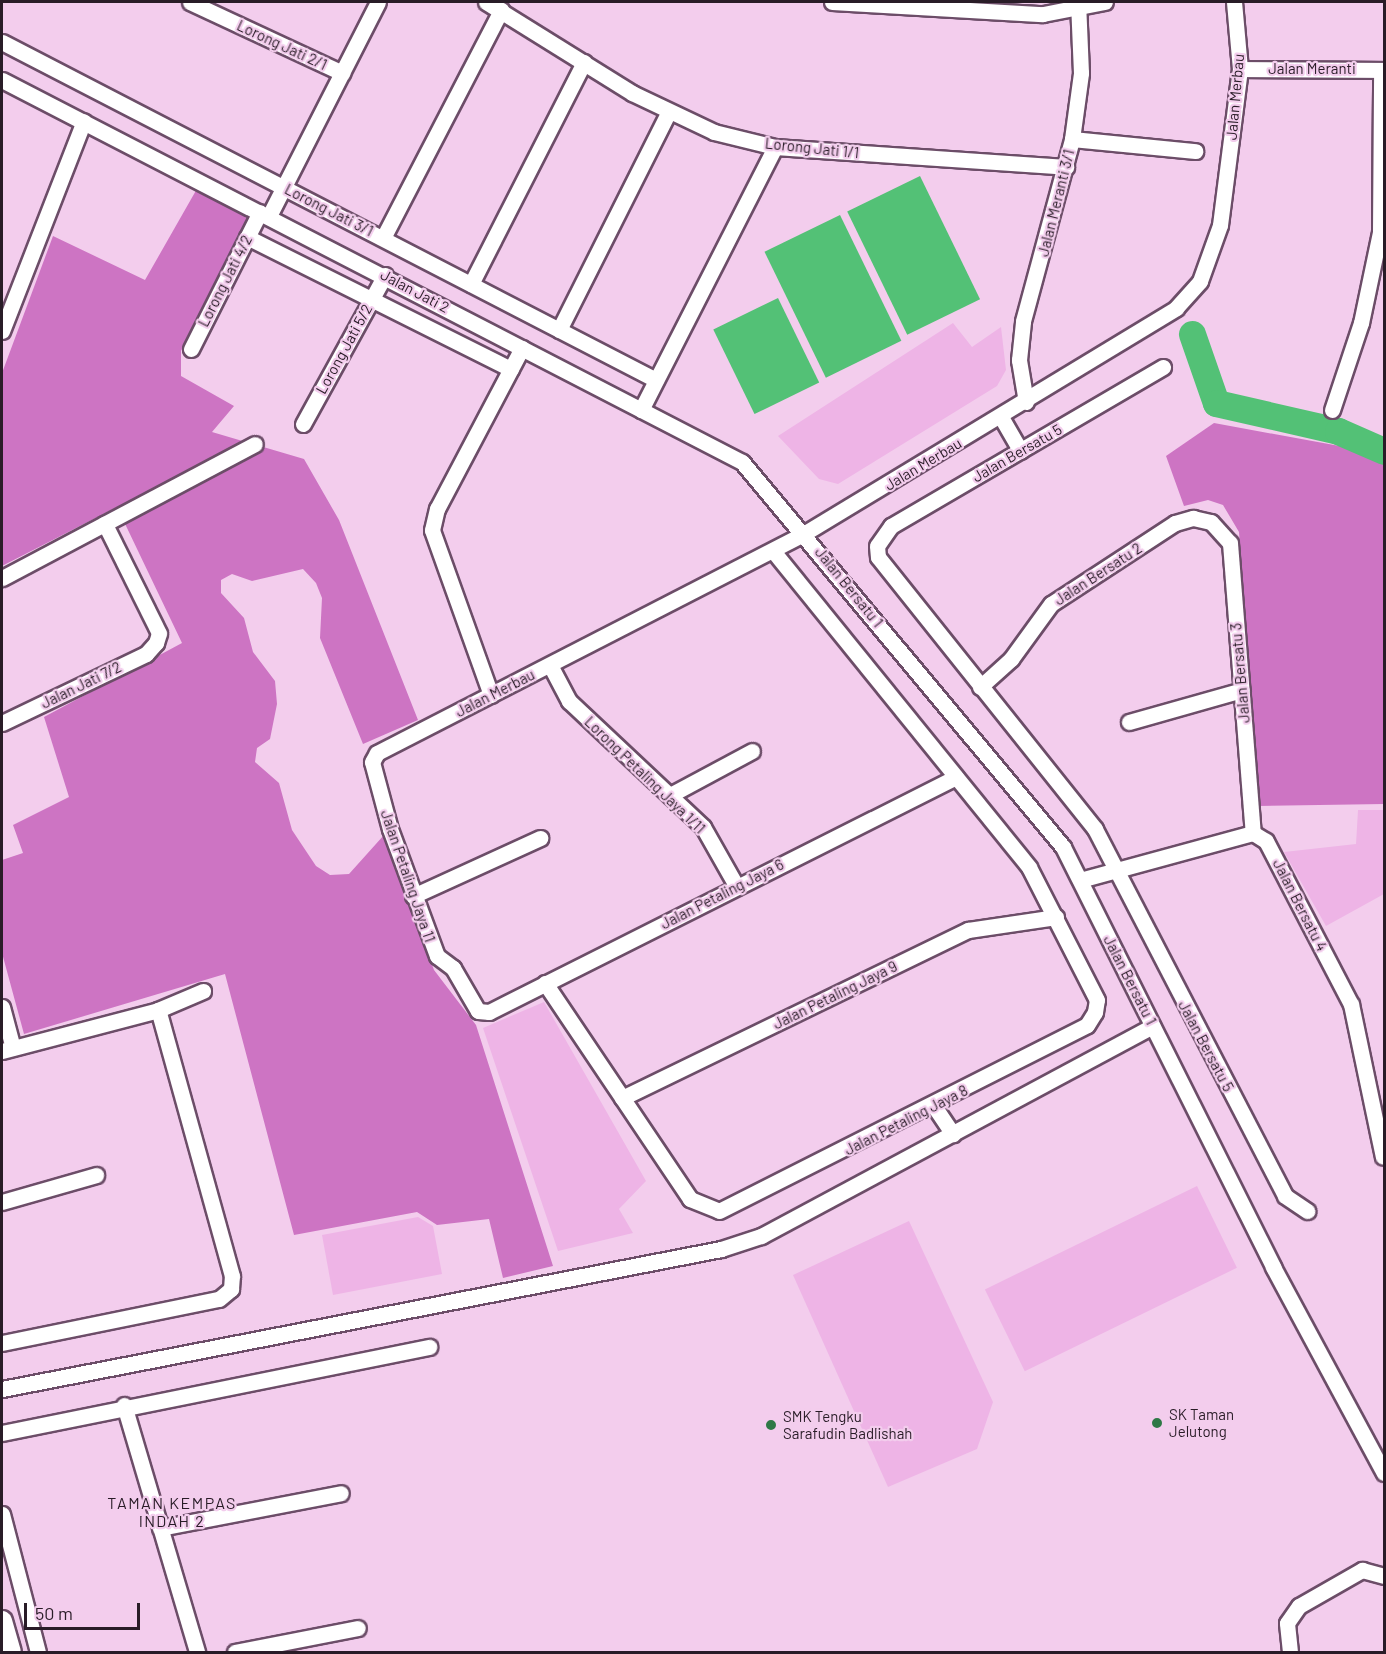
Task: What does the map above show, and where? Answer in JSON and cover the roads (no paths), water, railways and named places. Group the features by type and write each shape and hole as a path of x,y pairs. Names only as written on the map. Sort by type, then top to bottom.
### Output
{"street":[{"name":"Lorong Jati 2/1","path":"190,2 342,73"},
{"name":"Lorong Jati 4/2","path":"191,349 247,237 284,187 378,2"},
{"name":"Lorong Jati 1/1","path":"486,2 668,113 714,132 775,147 1066,167"},
{"path":"832,2 1043,14 1078,4 1105,2"},
{"name":"Jalan Merbau","path":"377,753 773,551 1026,402 1176,308 1200,281 1220,225 1240,69 1234,2"},
{"name":"Jalan Meranti 3/1","path":"1026,402 1019,360 1023,321 1072,139 1081,73 1078,4"},
{"path":"383,238 501,10"},
{"name":"Lorong Jati 3/1","path":"2,42 656,380"},
{"path":"471,284 584,62"},
{"name":"Jalan Meranti","path":"1240,69 1383,70"},
{"path":"1332,410 1361,323 1382,232 1383,70"},
{"name":"Jalan Jati 2","path":"2,80 385,275 742,462 805,533"},
{"path":"559,330 668,113"},
{"path":"2,331 84,121"},
{"path":"1072,139 1195,151"},
{"path":"641,410 775,147"},
{"path":"247,237 511,369"},
{"name":"Lorong Jati 5/2","path":"303,424 385,275"},
{"path":"491,694 432,530 437,508 522,348"},
{"name":"Jalan Bersatu 5","path":"1163,367 891,526 877,546 883,567 1095,829 1285,1196 1307,1211"},
{"path":"1001,417 1021,451"},
{"path":"2,578 255,444"},
{"name":"Jalan Bersatu 2","path":"980,687 1011,659 1050,604 1175,523 1193,518 1211,522"},
{"name":"Jalan Bersatu 3","path":"1211,522 1230,543 1253,833"},
{"name":"Jalan Jati 7/2","path":"2,723 146,654 156,643 159,633 105,524"},
{"name":"Jalan Bersatu 1","path":"805,533 1063,847 1152,1026 1384,1473"},
{"path":"773,551 1029,867 1056,917"},
{"name":"Lorong Petaling Jaya 1/11","path":"550,665 569,702 703,827 737,887"},
{"path":"1129,722 1242,690"},
{"path":"670,795 752,751"},
{"name":"Jalan Petaling Jaya 11","path":"377,753 373,770 413,896 437,956 453,968 478,1011 489,1011"},
{"name":"Jalan Petaling Jaya 6","path":"489,1011 956,777"},
{"path":"1080,880 1253,833"},
{"name":"Jalan Bersatu 4","path":"1253,833 1266,841 1351,1004 1383,1157"},
{"path":"413,896 540,838"},
{"name":"Jalan Petaling Jaya 8","path":"622,1098 690,1199 708,1209 736,1206 934,1106 1087,1025 1095,1012 1097,1000 1056,917"},
{"name":"Jalan Petaling Jaya 9","path":"622,1098 968,930 1056,917"},
{"path":"545,983 622,1098"},
{"path":"2,1007 7,1050 158,1010 203,991"},
{"path":"2,1343 219,1299 231,1289 232,1276 158,1010"},
{"path":"2,1389 721,1249 761,1236 1152,1026"},
{"path":"934,1106 953,1134"},
{"path":"2,1202 96,1175"},
{"path":"2,1433 124,1405 429,1347"},
{"path":"124,1405 197,1653"},
{"path":"160,1528 340,1493"},
{"path":"2,1514 38,1653"},
{"path":"1290,1653 1287,1623 1299,1606 1362,1570 1384,1576"},
{"path":"2,1621 11,1653"},
{"path":"235,1653 358,1628"}],"waterway":[{"path":"1192,334 1216,403 1338,431 1384,451"}],"place":[{"name":"SK Taman Jelutong","path":"1157,1423"},
{"name":"SMK Tengku Sarafudin Badlishah","path":"771,1425"}],"district":[{"name":"TAMAN KEMPAS INDAH 2","path":"172,1512"}]}
